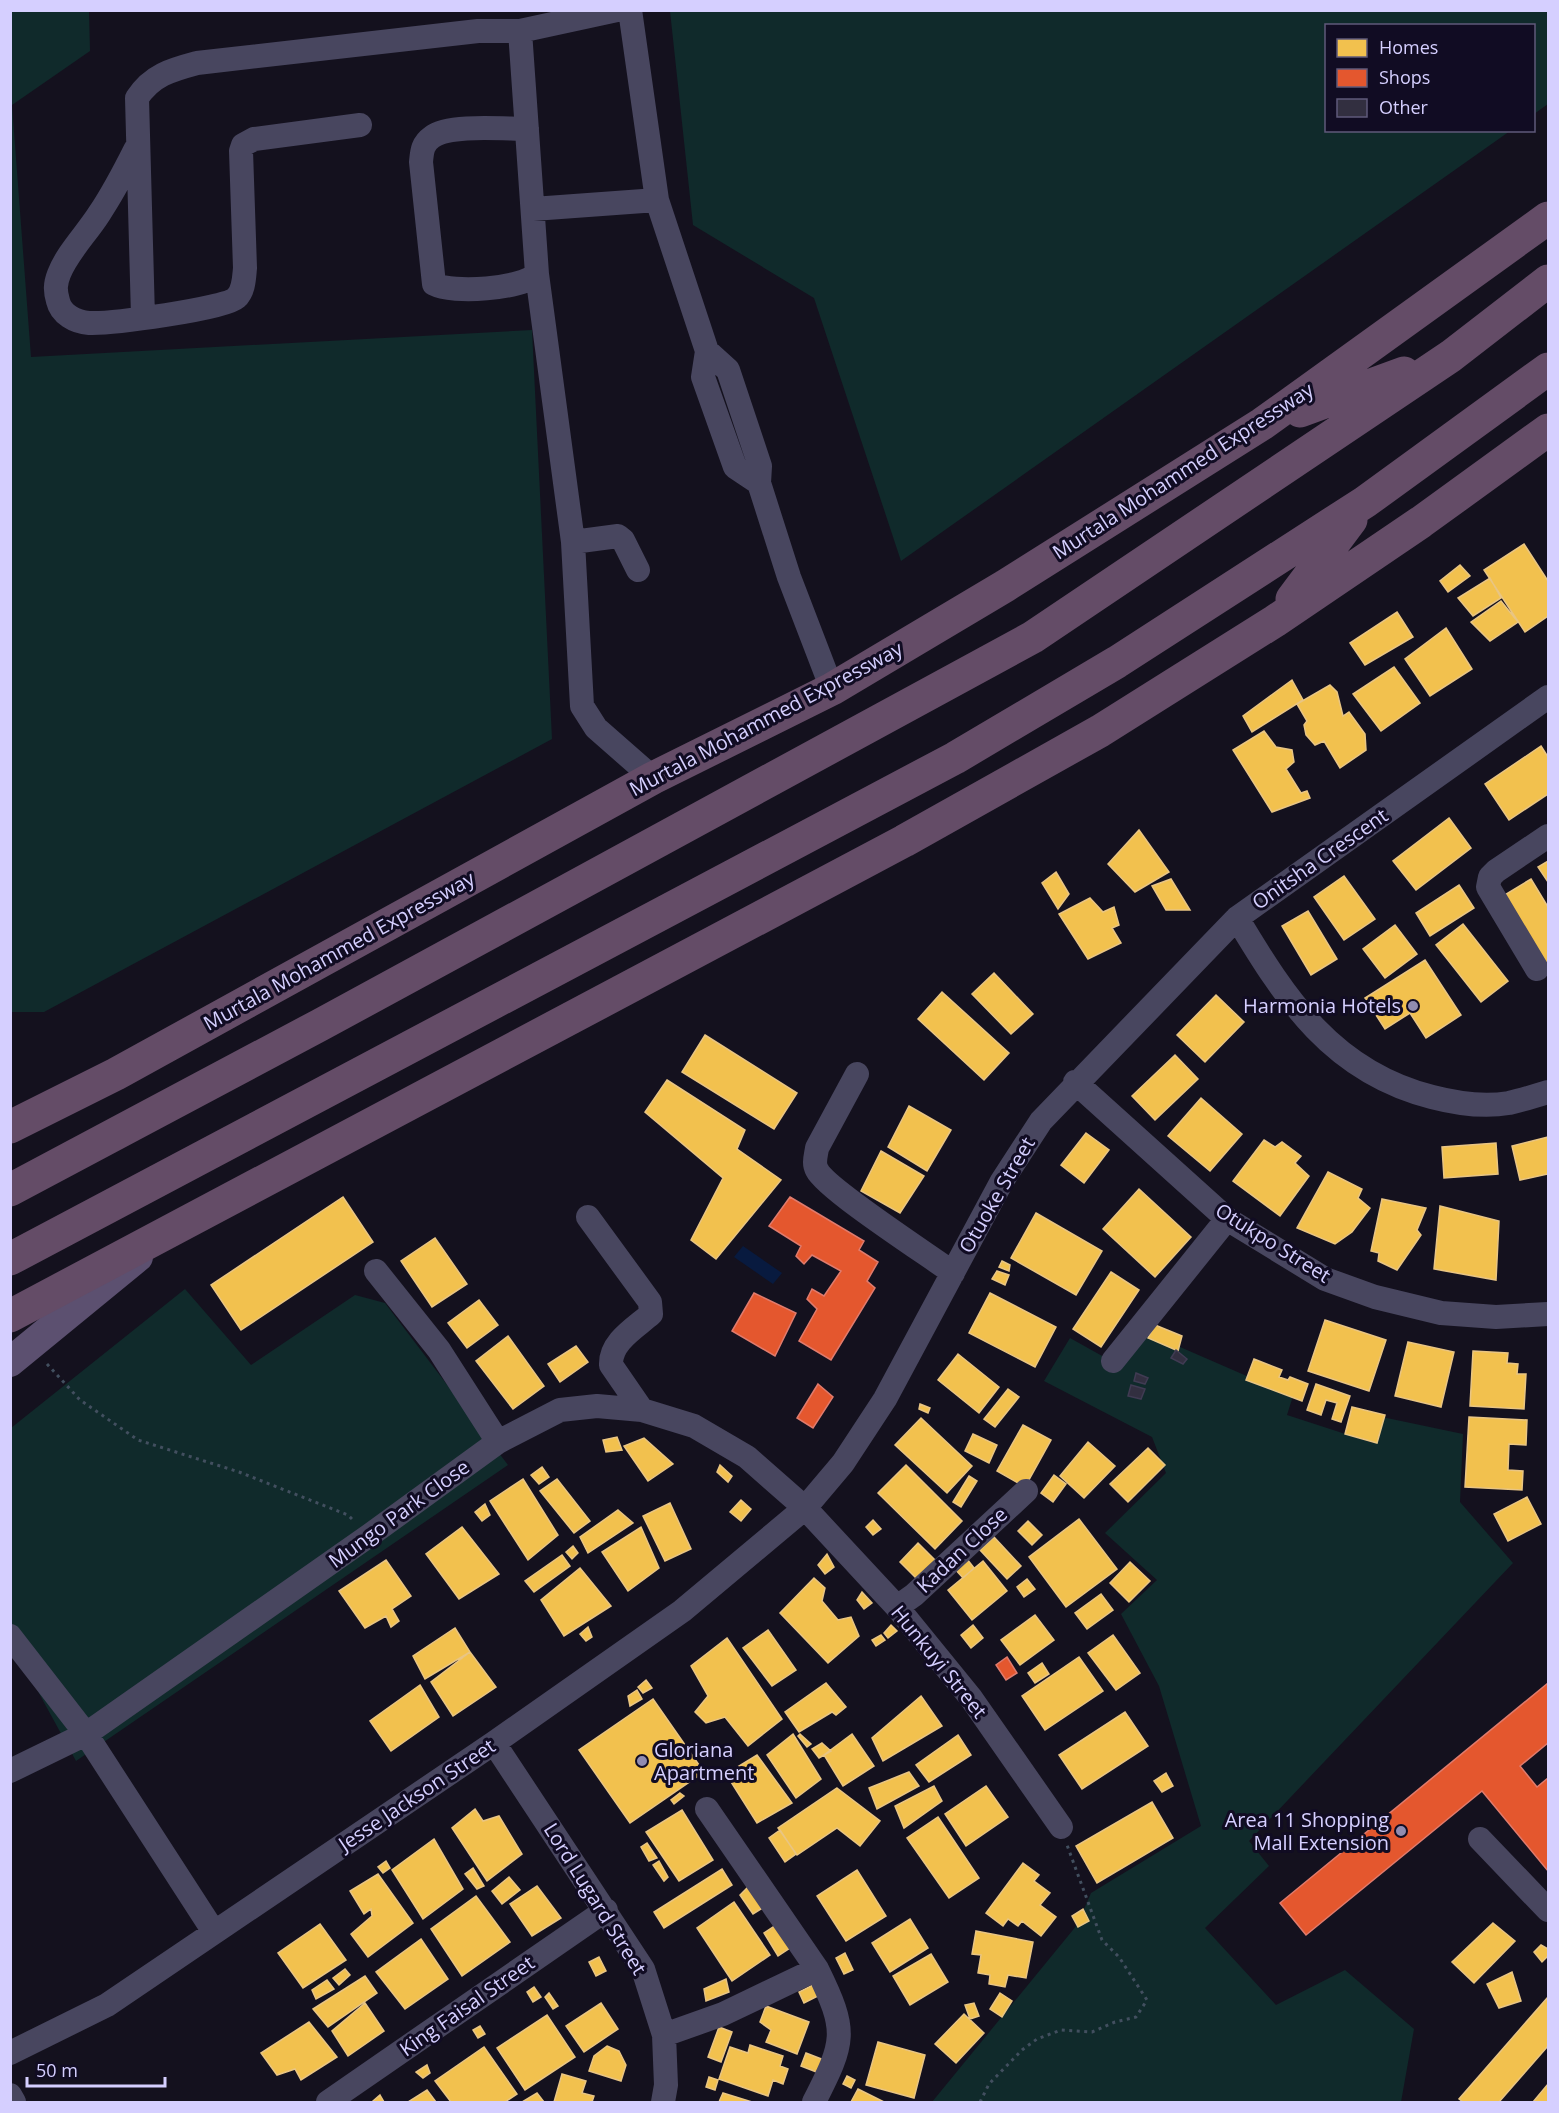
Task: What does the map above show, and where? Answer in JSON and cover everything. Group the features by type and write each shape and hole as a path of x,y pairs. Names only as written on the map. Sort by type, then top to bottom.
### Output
{"highway":[{"name":"Murtala Mohammed Expressway","path":"10,1128 117,1074 653,778 832,688 1005,586 1262,424 1548,218"},
{"path":"10,1190 331,1020 1033,637 1451,356 1548,281"},
{"path":"1262,424 1451,356"},
{"path":"10,1259 955,758 1118,662 1365,502 1548,369"},
{"path":"10,1316 904,841 1100,731 1275,621 1421,522 1548,430"},
{"path":"1275,621 1365,502"},
{"path":"10,1304 60,1290"}],"main road":[{"path":"17,1357 167,1233"}],"street":[{"path":"142,317 137,145 138,99 146,86 157,76 197,63 454,34 520,31 617,10"},
{"path":"630,10 657,200 707,351 703,377 735,467 759,483 789,578 832,688"},
{"path":"520,31 537,274 573,543 582,706 596,728 653,778"},
{"path":"137,145 99,214 59,272 55,288 64,312 76,320 88,323 142,317 219,306 235,300 240,294 245,268 241,151 246,142 360,125"},
{"path":"527,129 451,130 432,136 422,147 421,162 434,284 444,289 461,289 528,282 537,274"},
{"path":"533,209 657,200"},
{"path":"573,543 618,536 624,540 638,570"},
{"name":"Onitsha Crescent","path":"1548,697 1237,918 1273,979 1315,1031 1363,1070 1401,1089 1452,1102 1507,1103 1548,1092"},
{"path":"1537,969 1488,887 1490,877 1496,871 1548,836"},
{"name":"Otuoke Street","path":"805,1508 843,1463 879,1408 1002,1181 1041,1121 1075,1082 1237,918"},
{"path":"857,1074 817,1148 814,1161 816,1170 829,1184 953,1273"},
{"name":"Otukpo Street","path":"1075,1082 1227,1219 1325,1279 1375,1297 1441,1313 1548,1320"},
{"path":"588,1217 650,1302 651,1314 615,1347 611,1356 611,1365 642,1410"},
{"path":"1113,1361 1227,1219"},
{"path":"376,1271 439,1350 498,1442"},
{"name":"Mungo Park Close","path":"10,1771 86,1734 370,1535 498,1442 560,1410 597,1406 642,1410 694,1426 747,1457 805,1508"},
{"name":"Kadan Close","path":"897,1607 1026,1491"},
{"name":"Hunkuyi Street","path":"805,1508 897,1607 971,1698 1060,1827"},
{"name":"Jesse Jackson Street","path":"10,2053 107,2005 494,1743 682,1611 805,1508"},
{"path":"10,1636 86,1734 214,1932"},
{"name":"Lord Lugard Street","path":"494,1743 643,1969 664,2035 666,2085 663,2103"},
{"path":"707,1809 817,1969 838,2019 840,2041 834,2062 814,2103"},
{"path":"1480,1839 1548,1910"},
{"name":"King Faisal Street","path":"328,2103 606,1910"},
{"path":"664,2035 723,2014 817,1969"},
{"path":"10,2095 14,2103"}],"path":[{"path":"17,1357 41,1359 61,1377 80,1401 138,1440 238,1472 348,1515 370,1535"},
{"path":"980,2103 989,2084 1022,2050 1037,2039 1061,2030 1092,2032 1115,2022 1136,2017 1147,2000 1119,1957 1102,1940 1060,1827"}],"green space":[{"path":"10,11 89,11 90,51 12,105 31,357 532,330 552,739 44,1012 10,1012"},
{"path":"670,11 1548,11 1548,104 1535,113 1535,24 1325,24 1325,132 1509,132 901,561 814,298 693,225"},
{"path":"185,1289 251,1365 355,1295 385,1303 508,1465 76,1761 11,1642 11,1428"},
{"path":"1141,1330 1293,1396 1287,1415 1373,1443 1382,1417 1463,1434 1460,1502 1513,1563 1249,1841 1269,1866 1205,1928 1276,2005 1345,1970 1414,2029 1401,2102 932,2102 1077,1925 1091,1893 1201,1826 1159,1686 1121,1614 1157,1580 1105,1533 1166,1473 1152,1437 1044,1381 1070,1338 1104,1357"}],"water":[{"path":"743,1246 782,1273 773,1284 734,1257"}],"building: Homes":[{"path":"1524,544 1548,581 1548,616 1525,632 1484,570"},
{"path":"1460,565 1470,576 1448,592 1440,581"},
{"path":"1490,578 1501,598 1473,616 1458,598"},
{"path":"1501,601 1518,622 1490,641 1471,622"},
{"path":"1397,612 1413,637 1365,665 1350,643"},
{"path":"1446,628 1472,669 1430,696 1405,659"},
{"path":"1394,667 1420,703 1381,731 1353,694"},
{"path":"1292,680 1303,700 1252,732 1243,716"},
{"path":"1330,685 1337,692 1343,716 1349,712 1365,734 1366,750 1340,768 1324,741 1315,745 1306,735 1304,725 1307,721 1297,704"},
{"path":"1264,731 1276,747 1292,750 1294,762 1286,769 1301,793 1307,791 1310,798 1272,812 1233,750"},
{"path":"1541,746 1548,757 1548,794 1509,820 1485,784"},
{"path":"1449,818 1471,848 1416,890 1393,861"},
{"path":"1139,830 1169,872 1135,892 1108,864"},
{"path":"1548,861 1548,882 1538,867"},
{"path":"1056,872 1069,894 1058,909 1042,883"},
{"path":"1344,876 1375,919 1344,940 1314,897"},
{"path":"1171,879 1190,910 1166,910 1152,886"},
{"path":"1531,879 1548,907 1548,962 1546,964 1503,896"},
{"path":"1459,885 1474,908 1430,936 1416,913"},
{"path":"1090,898 1103,912 1114,907 1119,925 1112,928 1121,943 1088,959 1059,914"},
{"path":"1308,911 1337,959 1311,975 1282,926"},
{"path":"1463,924 1508,981 1481,1002 1436,945"},
{"path":"1395,925 1417,954 1385,978 1363,949"},
{"name":"Harmonia Hotels","path":"1425,960 1461,1015 1426,1038 1410,1013 1385,1029 1365,998"},
{"path":"994,973 1033,1014 1011,1034 972,994"},
{"path":"942,992 1009,1053 984,1080 918,1019"},
{"path":"1216,995 1244,1022 1205,1062 1177,1035"},
{"path":"705,1035 797,1093 774,1129 682,1072"},
{"path":"1175,1055 1198,1079 1155,1120 1132,1096"},
{"path":"667,1080 745,1130 737,1149 781,1180 716,1259 691,1240 723,1178 645,1112"},
{"path":"1201,1098 1242,1134 1210,1171 1168,1136"},
{"path":"909,1106 951,1130 927,1171 888,1147"},
{"path":"1086,1133 1109,1150 1084,1183 1061,1165"},
{"path":"1548,1137 1548,1174 1520,1180 1512,1146"},
{"path":"1264,1140 1275,1147 1282,1142 1301,1156 1295,1163 1309,1176 1280,1216 1233,1181"},
{"path":"1496,1143 1498,1174 1444,1178 1442,1147"},
{"path":"881,1151 924,1176 900,1213 861,1191"},
{"path":"1328,1172 1362,1189 1358,1198 1370,1208 1352,1232 1335,1244 1297,1228"},
{"path":"1139,1189 1191,1237 1155,1277 1103,1229"},
{"path":"343,1197 373,1242 241,1330 211,1285"},
{"path":"1382,1199 1426,1208 1417,1230 1421,1235 1397,1270 1378,1261 1379,1253 1371,1251"},
{"path":"1440,1206 1499,1221 1496,1280 1434,1269"},
{"path":"1036,1213 1102,1251 1076,1295 1011,1258"},
{"path":"435,1238 467,1284 432,1307 401,1261"},
{"path":"1002,1261 1010,1265 1009,1271 999,1267"},
{"path":"997,1271 1009,1275 1005,1285 992,1279"},
{"path":"1111,1272 1139,1290 1101,1347 1073,1329"},
{"path":"990,1293 1056,1327 1035,1367 969,1333"},
{"path":"479,1300 498,1325 467,1348 448,1323"},
{"path":"1325,1320 1386,1340 1369,1391 1308,1371"},
{"path":"1155,1325 1182,1336 1178,1351 1148,1338"},
{"path":"508,1336 544,1386 513,1409 476,1361"},
{"path":"1408,1342 1454,1352 1441,1407 1395,1396"},
{"path":"576,1346 588,1362 560,1382 548,1364"},
{"path":"1473,1351 1508,1353 1507,1363 1518,1364 1517,1374 1526,1374 1524,1409 1470,1406"},
{"path":"958,1354 999,1387 979,1413 938,1380"},
{"path":"1254,1359 1282,1370 1279,1377 1288,1380 1290,1377 1308,1384 1302,1401 1246,1380"},
{"path":"1316,1384 1350,1396 1341,1422 1332,1419 1337,1403 1326,1400 1321,1415 1307,1410"},
{"path":"1008,1389 1019,1397 995,1427 984,1419"},
{"path":"920,1404 930,1408 928,1413 919,1409"},
{"path":"1352,1407 1385,1415 1377,1443 1345,1434"},
{"path":"1469,1417 1527,1420 1526,1445 1509,1444 1508,1470 1523,1471 1522,1490 1465,1487"},
{"path":"921,1418 972,1466 947,1493 895,1445"},
{"path":"1023,1425 1051,1440 1025,1487 997,1471"},
{"path":"973,1434 997,1445 989,1463 965,1451"},
{"path":"617,1437 622,1450 606,1452 603,1440"},
{"path":"644,1438 673,1464 648,1481 624,1446"},
{"path":"1088,1442 1115,1466 1084,1498 1060,1476"},
{"path":"1148,1448 1165,1465 1128,1502 1110,1484"},
{"path":"720,1465 732,1476 728,1482 717,1472"},
{"path":"906,1465 962,1521 935,1549 878,1493"},
{"path":"542,1467 549,1477 539,1484 531,1475"},
{"path":"1054,1475 1066,1484 1053,1502 1041,1493"},
{"path":"969,1476 977,1481 961,1507 953,1502"},
{"path":"523,1479 558,1535 528,1560 490,1501"},
{"path":"557,1479 590,1521 574,1533 540,1491"},
{"path":"1527,1497 1541,1524 1508,1541 1494,1514"},
{"path":"741,1500 751,1509 741,1521 730,1512"},
{"path":"670,1503 691,1549 665,1561 643,1516"},
{"path":"485,1504 490,1515 482,1521 475,1512"},
{"path":"618,1510 633,1523 588,1553 580,1537"},
{"path":"1079,1519 1117,1569 1066,1607 1029,1557"},
{"path":"873,1520 881,1529 873,1535 866,1527"},
{"path":"1028,1521 1042,1535 1032,1545 1018,1531"},
{"path":"462,1527 499,1574 459,1599 426,1554"},
{"path":"641,1527 659,1568 628,1591 602,1552"},
{"path":"994,1537 1021,1566 1007,1579 980,1550"},
{"path":"918,1543 937,1562 919,1581 900,1562"},
{"path":"573,1546 578,1553 572,1559 566,1552"},
{"path":"827,1554 834,1567 825,1574 818,1565"},
{"path":"562,1555 570,1566 534,1592 525,1581"},
{"path":"967,1559 974,1568 963,1578 955,1569"},
{"path":"386,1560 411,1596 392,1609 399,1621 391,1627 386,1616 365,1628 339,1591"},
{"path":"983,1561 1007,1591 972,1620 948,1590"},
{"path":"1130,1562 1150,1581 1129,1602 1110,1583"},
{"path":"580,1568 611,1606 564,1636 541,1600"},
{"path":"814,1578 825,1588 822,1601 838,1620 851,1617 859,1636 828,1663 780,1613"},
{"path":"1027,1579 1035,1589 1024,1597 1017,1587"},
{"path":"862,1592 872,1603 864,1609 857,1600"},
{"path":"1101,1594 1113,1610 1087,1629 1075,1613"},
{"path":"1035,1615 1054,1640 1020,1665 1001,1640"},
{"path":"891,1625 897,1631 888,1638 884,1633"},
{"path":"973,1625 983,1638 971,1648 961,1635"},
{"path":"588,1627 592,1637 586,1641 580,1634"},
{"path":"455,1628 470,1652 425,1679 413,1656"},
{"path":"768,1630 796,1670 772,1686 743,1648"},
{"path":"881,1635 885,1640 876,1646 872,1640"},
{"path":"1113,1635 1140,1673 1116,1690 1088,1653"},
{"path":"727,1638 782,1719 748,1746 725,1717 706,1723 695,1712 708,1696 691,1666"},
{"path":"470,1652 496,1687 453,1716 431,1682"},
{"path":"1079,1657 1103,1691 1045,1730 1022,1696"},
{"path":"1042,1663 1049,1674 1035,1683 1028,1673"},
{"path":"646,1680 652,1688 643,1693 638,1687"},
{"path":"826,1683 846,1707 836,1715 832,1712 799,1732 785,1712"},
{"path":"420,1685 439,1717 391,1751 370,1721"},
{"path":"637,1690 642,1699 630,1706 628,1696"},
{"path":"921,1696 942,1726 883,1761 872,1738"},
{"name":"Gloriana Apartment","path":"653,1699 704,1772 630,1823 579,1750"},
{"path":"1125,1712 1148,1746 1082,1789 1059,1755"},
{"path":"793,1734 821,1779 796,1798 767,1755"},
{"path":"800,1734 811,1744 807,1747 798,1736"},
{"path":"852,1734 874,1766 843,1786 824,1755"},
{"path":"958,1735 971,1755 929,1782 916,1765"},
{"path":"822,1743 831,1751 819,1758 812,1749"},
{"path":"757,1755 792,1803 757,1823 726,1774"},
{"path":"909,1772 919,1786 877,1809 869,1788"},
{"path":"1166,1773 1173,1786 1162,1792 1154,1781"},
{"path":"934,1786 942,1801 904,1828 895,1806"},
{"path":"986,1786 1008,1817 966,1846 945,1814"},
{"path":"837,1788 880,1821 860,1846 837,1828 797,1855 778,1828"},
{"path":"680,1793 684,1796 674,1804 671,1800"},
{"path":"1152,1802 1173,1838 1097,1883 1076,1846"},
{"path":"475,1809 483,1821 499,1816 522,1854 487,1881 452,1828"},
{"path":"682,1810 713,1860 679,1881 646,1832"},
{"path":"938,1817 979,1878 949,1898 907,1838"},
{"path":"780,1830 796,1854 785,1862 769,1838"},
{"path":"434,1839 463,1889 423,1919 392,1870"},
{"path":"647,1843 657,1858 649,1861 641,1847"},
{"path":"386,1861 390,1868 383,1873 378,1867"},
{"path":"659,1861 668,1877 664,1881 653,1865"},
{"path":"1023,1863 1039,1875 1034,1881 1050,1893 1040,1905 1056,1917 1041,1936 1022,1921 1018,1926 1008,1919 1003,1926 986,1913"},
{"path":"473,1868 484,1886 477,1889 465,1874"},
{"path":"722,1869 732,1885 664,1928 654,1912"},
{"path":"857,1870 886,1916 846,1941 817,1896"},
{"path":"378,1874 413,1923 368,1957 351,1934 372,1916 371,1909 364,1914 350,1891"},
{"path":"509,1877 520,1890 502,1904 492,1891"},
{"path":"751,1884 764,1907 753,1914 740,1895"},
{"path":"537,1886 561,1918 532,1936 510,1904"},
{"path":"476,1896 510,1942 462,1976 431,1929"},
{"path":"734,1902 770,1955 732,1981 697,1928"},
{"path":"1083,1909 1089,1921 1078,1927 1072,1916"},
{"path":"910,1919 928,1948 890,1972 872,1943"},
{"path":"1493,1923 1515,1941 1474,1983 1452,1962"},
{"path":"320,1924 346,1960 303,1988 278,1953"},
{"path":"776,1925 790,1948 778,1956 764,1933"},
{"path":"976,1931 1033,1942 1026,1978 1008,1975 1005,1987 989,1984 990,1975 978,1973 981,1955 972,1954"},
{"path":"421,1939 448,1979 405,2009 376,1972"},
{"path":"1541,1945 1548,1949 1548,1956 1542,1962 1534,1952"},
{"path":"845,1953 853,1970 844,1974 836,1958"},
{"path":"931,1954 948,1982 910,2005 893,1976"},
{"path":"599,1957 606,1971 596,1976 589,1962"},
{"path":"345,1969 350,1975 339,1985 333,1978"},
{"path":"1512,1972 1521,2001 1499,2008 1487,1984"},
{"path":"365,1976 377,1993 328,2027 313,2009"},
{"path":"726,1979 729,1992 706,2001 704,1989"},
{"path":"327,1980 334,1989 316,1999 312,1990"},
{"path":"813,1985 818,1996 804,2003 799,1992"},
{"path":"534,1987 541,1997 533,2002 527,1992"},
{"path":"549,1993 558,2006 553,2009 545,1997"},
{"path":"1000,1993 1012,2001 1002,2017 990,2009"},
{"path":"1548,1997 1548,2046 1499,2102 1463,2102 1459,2099"},
{"path":"365,2003 384,2031 348,2056 332,2031"},
{"path":"601,2003 618,2029 584,2052 566,2026"},
{"path":"974,2003 979,2016 970,2019 965,2005"},
{"path":"766,2006 809,2022 797,2054 766,2042 771,2030 760,2022"},
{"path":"964,2014 984,2033 956,2063 935,2044"},
{"path":"547,2015 575,2057 525,2090 497,2048"},
{"path":"309,2022 337,2057 301,2080 295,2069 277,2075 261,2053"},
{"path":"480,2026 485,2034 478,2038 473,2030"},
{"path":"719,2027 732,2032 721,2062 708,2057"},
{"path":"878,2042 925,2055 914,2098 866,2085"},
{"path":"750,2045 783,2056 780,2066 788,2069 783,2084 773,2080 768,2096 719,2079 730,2047 748,2053"},
{"path":"607,2046 619,2051 626,2065 621,2081 589,2071 594,2056"},
{"path":"484,2047 517,2094 505,2102 451,2102 435,2081"},
{"path":"806,2053 824,2060 819,2073 801,2066"},
{"path":"427,2065 430,2073 423,2078 416,2072"},
{"path":"562,2074 586,2081 582,2093 594,2096 592,2102 554,2102"},
{"path":"847,2076 855,2080 851,2088 843,2084"},
{"path":"709,2077 718,2080 715,2090 706,2087"},
{"path":"1548,2084 1548,2102 1533,2102"},
{"path":"858,2089 884,2102 851,2102"},
{"path":"427,2090 436,2102 408,2102"},
{"path":"537,2093 544,2102 522,2102"},
{"path":"723,2093 752,2102 719,2102"},
{"path":"380,2095 384,2102 373,2101"}],"building: Shops":[{"path":"790,1197 864,1241 859,1250 878,1262 867,1281 875,1288 831,1360 799,1341 817,1309 807,1299 812,1289 824,1296 841,1271 812,1255 804,1264 796,1256 801,1246 769,1226"},
{"path":"754,1293 796,1313 775,1356 732,1331"},
{"path":"818,1384 833,1397 813,1428 797,1418"},
{"path":"1007,1657 1017,1673 1006,1680 996,1665"},
{"name":"Area 11 Shopping Mall Extension","path":"1548,1683 1548,1743 1520,1766 1537,1787 1548,1778 1548,1871 1482,1791 1306,1935 1280,1903"}],"building: Other":[{"path":"1176,1350 1187,1359 1183,1364 1171,1358"},
{"path":"1136,1373 1148,1378 1145,1384 1134,1381"},
{"path":"1131,1385 1145,1389 1141,1399 1128,1396"}],"place":[{"name":"Harmonia Hotels","path":"1413,1006"},
{"name":"Gloriana Apartment","path":"642,1761"},
{"name":"Area 11 Shopping Mall Extension","path":"1401,1831"}]}
